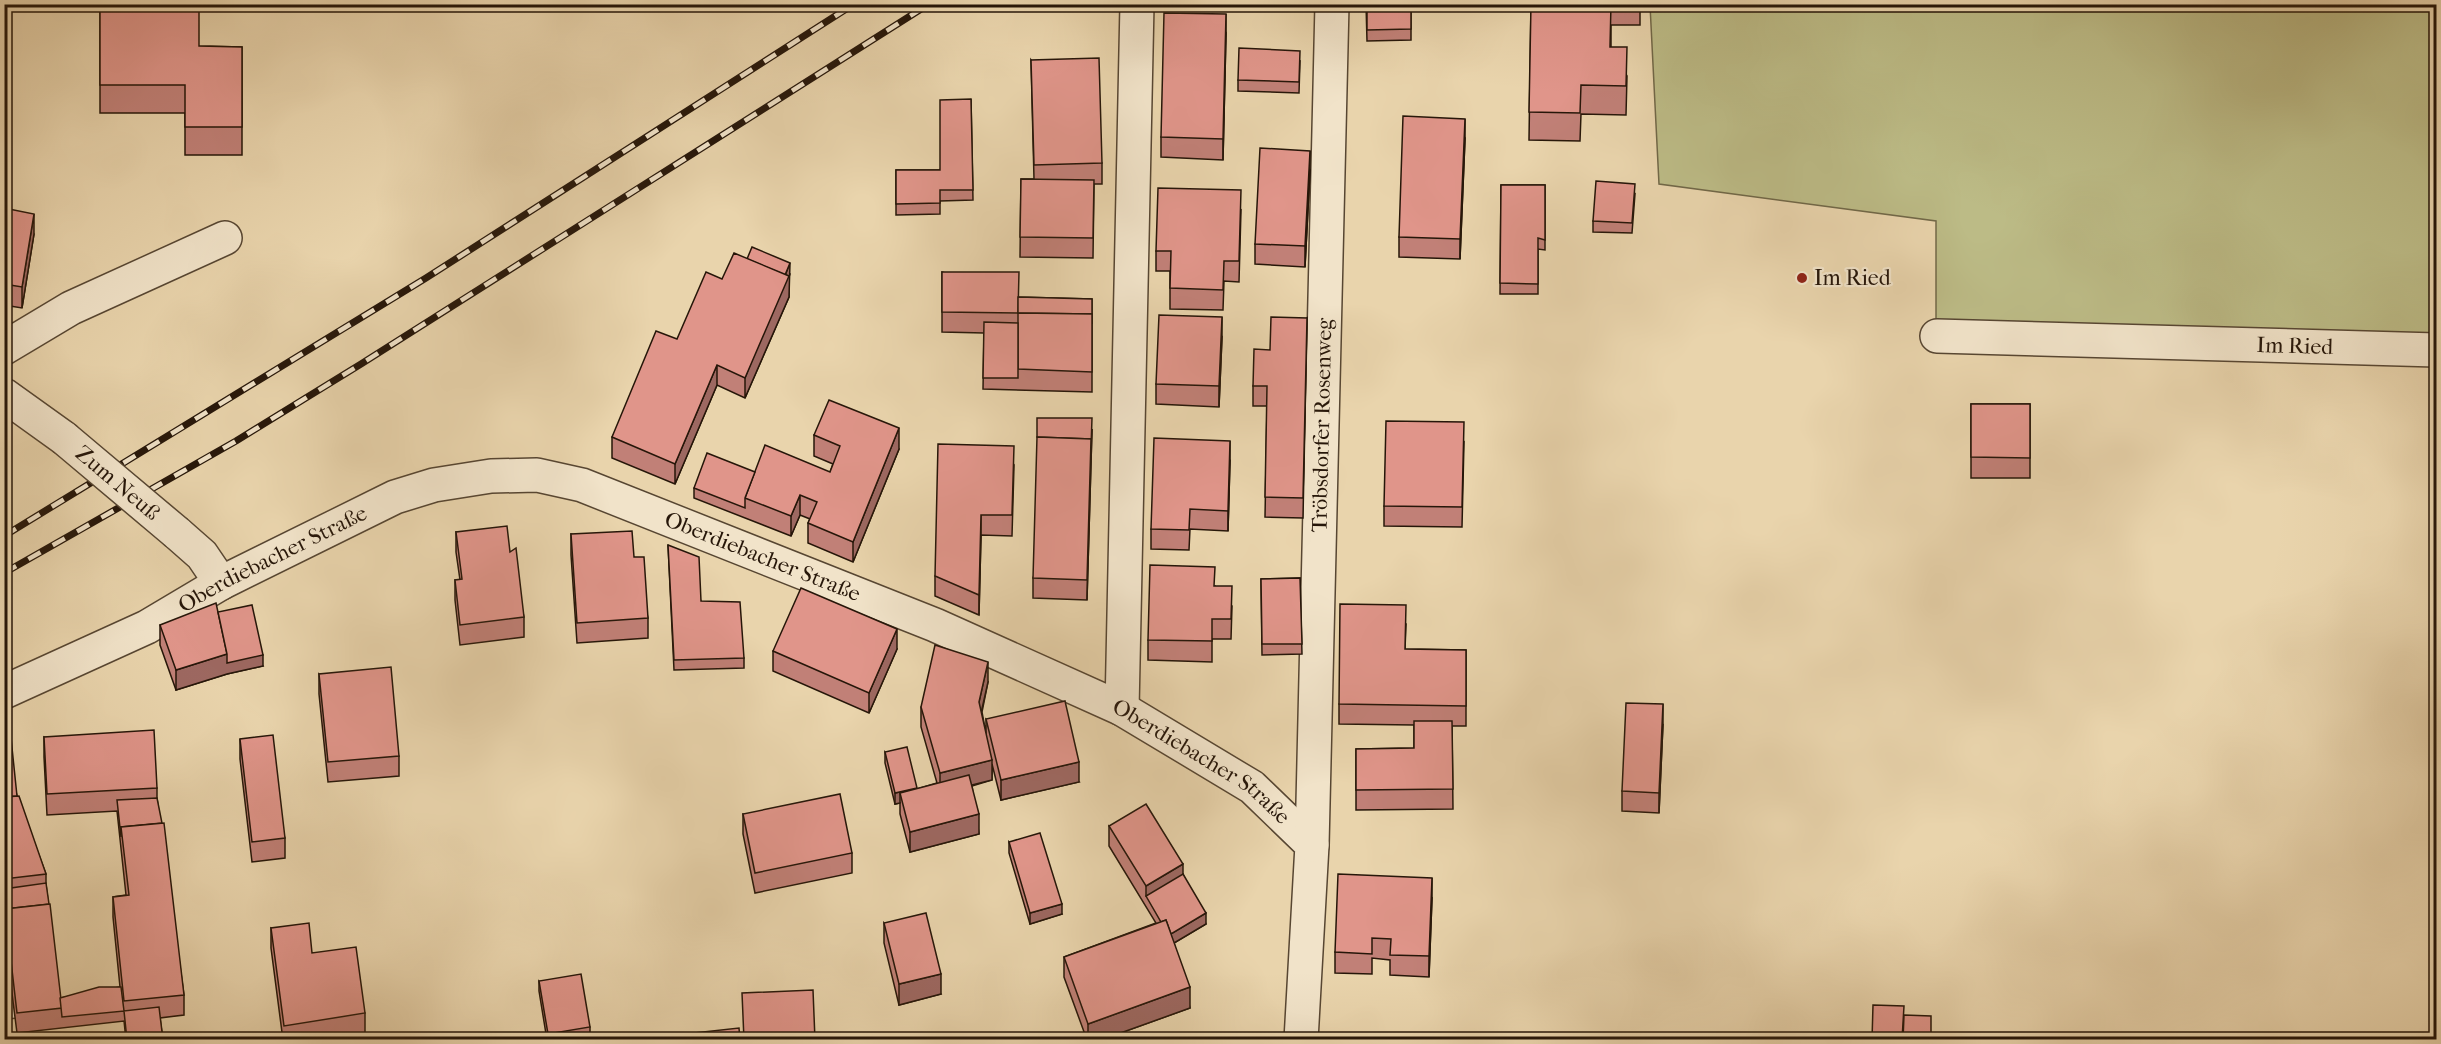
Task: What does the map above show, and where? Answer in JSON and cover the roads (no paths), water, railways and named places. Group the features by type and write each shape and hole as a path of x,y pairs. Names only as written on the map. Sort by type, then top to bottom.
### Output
{"street":[{"path":"1122,709 1137,4"},
{"name":"Tröbsdorfer Rosenweg","path":"1312,845 1332,4"},
{"path":"4,348 72,308 225,238"},
{"name":"Im Ried","path":"1937,336 2436,350"},
{"name":"Zum Neuß","path":"4,395 64,438 177,533 202,555 221,583"},
{"name":"Oberdiebacher Straße","path":"4,692 147,627 221,583 395,497 434,485 491,476 537,475 582,485 935,625 1122,709 1252,787 1312,845"},
{"path":"1301,1040 1312,845"}],"railway":[{"path":"4,536 426,278 854,4"},
{"path":"4,573 236,441 929,4"}],"place":[{"name":"Im Ried","path":"1802,278"}]}
